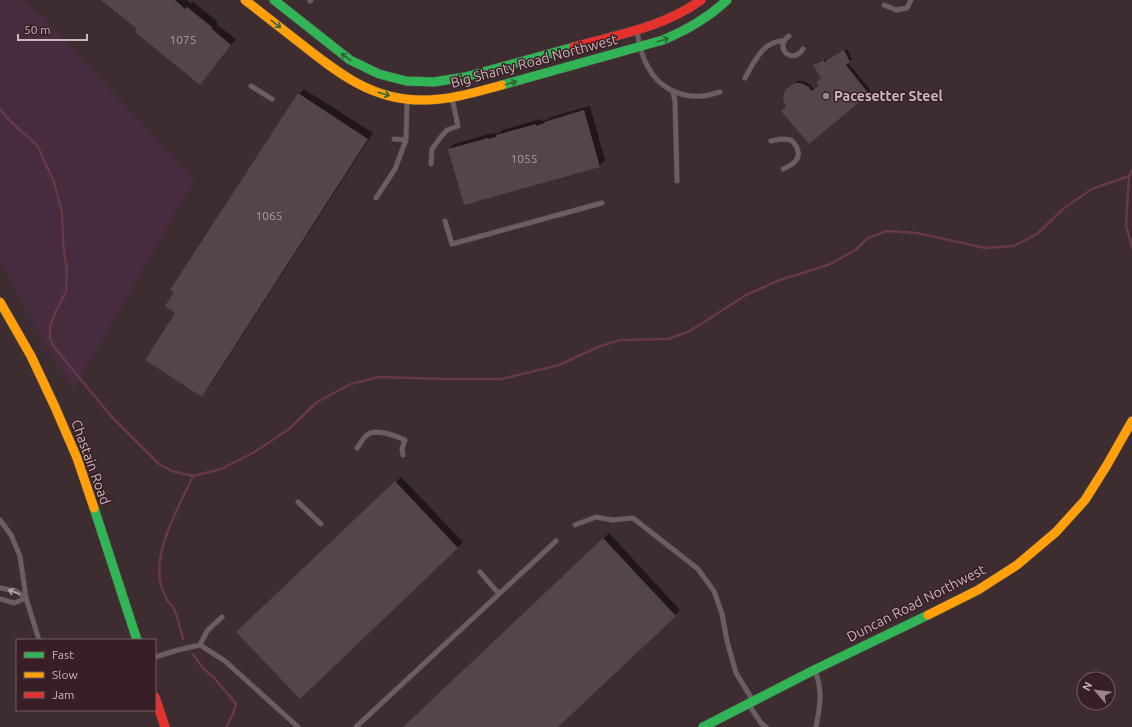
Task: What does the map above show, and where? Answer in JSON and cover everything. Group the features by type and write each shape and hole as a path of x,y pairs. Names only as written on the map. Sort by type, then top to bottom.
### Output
{"street":[{"name":"Big Shanty Road Northwest","path":"245,0 322,61 351,81 382,94 396,98 430,100 452,98 483,91 663,40 679,34 705,19 727,0"},
{"name":"Big Shanty Road Northwest","path":"274,0 350,60 380,75 413,82 447,81 465,78 637,30 680,14 701,0"},
{"name":"Chastain Road","path":"0,302 31,356 77,458 137,639"},
{"name":"Duncan Road Northwest","path":"703,727 814,670 978,590 1017,565 1056,532 1085,500 1132,421"},
{"path":"156,700 165,727"}],"lane":[{"path":"884,5 896,10 906,8 911,0"},
{"path":"637,30 644,60 651,73 660,83 673,91 686,96 704,96 720,92"},
{"path":"789,36 783,42 782,46 787,54 796,56 801,53 803,49"},
{"path":"745,78 764,48 777,41 783,42"},
{"path":"251,86 272,99"},
{"path":"673,91 676,102 677,181"},
{"path":"431,164 432,149 447,130 458,126 452,98"},
{"path":"376,198 395,170 406,140 407,99"},
{"path":"771,141 781,138 791,140 798,148 798,157 793,165 783,169"},
{"path":"394,140 406,140"},
{"path":"445,221 452,244 602,203"},
{"path":"357,448 367,434 375,432 384,433 405,440 402,449 403,455"},
{"path":"298,502 320,524"},
{"path":"575,525 596,517 612,520 633,518 698,569 714,591 722,614 727,641 736,673 761,723 766,727"},
{"path":"0,520 11,535 20,556 26,598 39,639"},
{"path":"356,727 556,541"},
{"path":"480,572 499,594"},
{"path":"0,588 16,591 26,598"},
{"path":"0,599 14,603 26,598"},
{"path":"200,646 207,631 222,617"},
{"path":"156,657 173,651 200,646 225,661 298,727"},
{"path":"814,670 821,690 816,727"}],"shaded area":[{"path":"0,0 23,0 41,15 194,180 74,388 48,350 0,262"}],"building":[{"path":"101,0 175,0 185,9 187,7 231,45 200,85 135,32 137,29"},
{"name":"Pacesetter Steel","path":"844,50 850,62 846,65 869,94 809,144 781,111 786,107 783,97 785,91 795,83 800,83 809,87 811,91 819,86 816,82 821,78 813,65 824,60 824,62"},
{"path":"298,93 368,139 202,397 145,360 175,313 165,306 174,292 170,290"},
{"path":"584,110 600,167 464,205 448,149 496,137 496,135 536,124 536,126 545,123 544,122"},
{"path":"395,481 458,548 300,699 236,632"},
{"path":"603,538 676,616 558,727 403,727"}],"waterway":[{"path":"0,109 10,121 37,145 54,182 62,212 63,243 67,270 66,292 50,326 50,339 55,348 110,415 159,464 172,471 193,476 221,469 253,453 289,429 317,402 351,384 378,377 502,379 559,365 598,347 620,340 668,339 690,331 746,295 777,281 828,265 854,251 868,238 887,231 917,233 985,248 1014,246 1037,234 1064,208 1092,189 1129,176"},
{"path":"1132,170 1129,176 1126,225 1132,248"},
{"path":"183,639 175,611 167,600 161,586 159,572 163,544 174,515 193,476"},
{"path":"193,654 202,667 215,679 236,704 233,714 226,727"}],"traffic: fast":[{"path":"274,0 350,60 379,74 406,81 434,82 465,77 574,47"},
{"path":"502,85 663,40 697,23 727,0"},
{"path":"94,508 137,639"},
{"path":"703,727 814,670 928,615"}],"traffic: slow":[{"path":"245,0 328,65 357,83 388,96 406,99 434,100 463,95 502,85"},
{"path":"0,302 31,356 55,407 77,458 94,508"},
{"path":"928,615 978,590 1017,565 1056,532 1085,500 1132,421"}],"traffic: jam":[{"path":"574,47 656,24 672,17 701,0"},
{"path":"156,700 165,727"}],"place":[{"name":"Pacesetter Steel","path":"826,96"}]}
